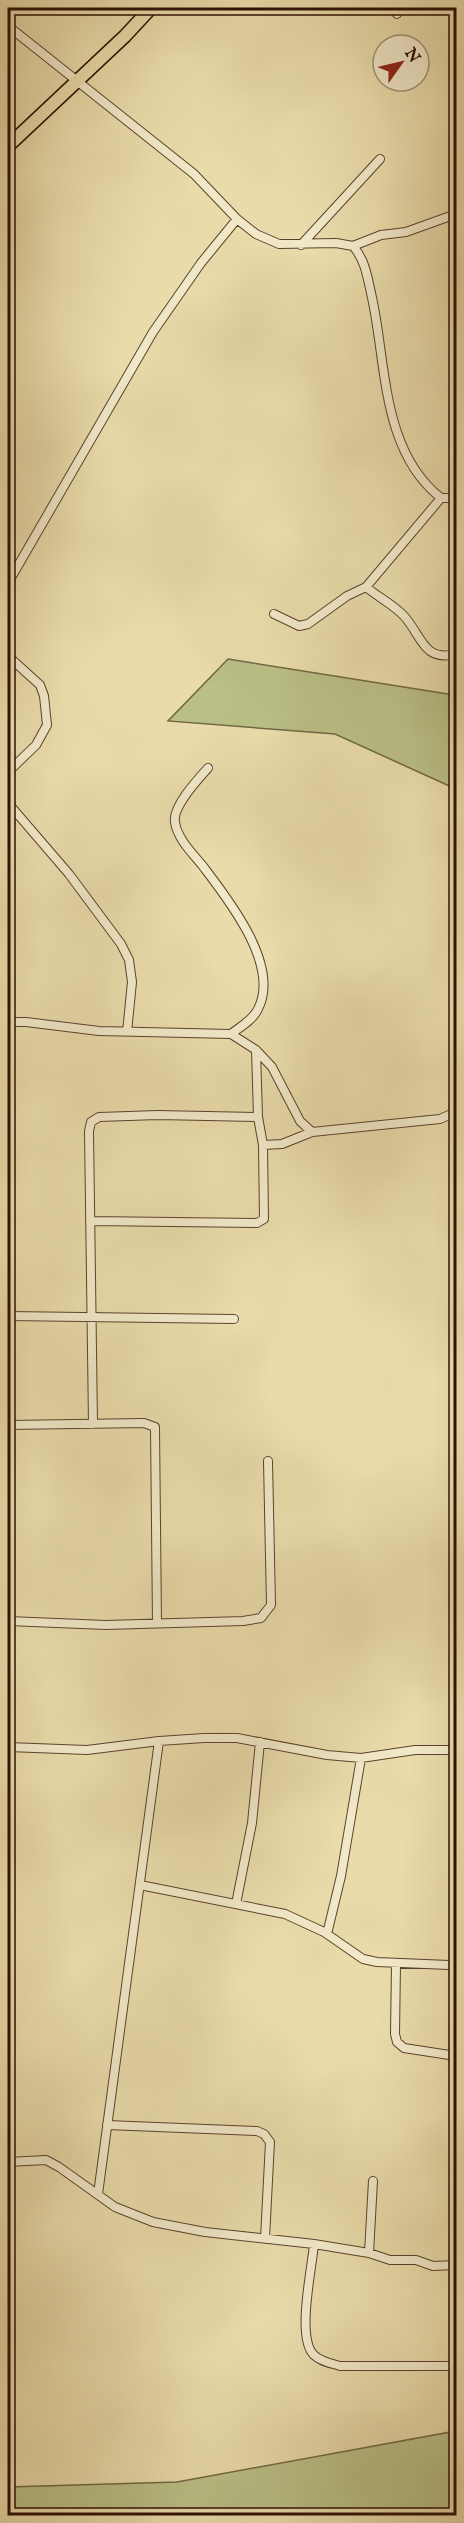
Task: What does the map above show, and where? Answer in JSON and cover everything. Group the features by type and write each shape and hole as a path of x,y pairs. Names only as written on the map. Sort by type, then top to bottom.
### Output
{"main road":[{"path":"8,146 125,36 151,8"}],"street":[{"path":"8,26 194,174 237,219 255,234 279,244 336,243 353,246 381,235 406,232 456,214"},
{"path":"301,245 380,159"},
{"path":"8,584 153,332 201,263 237,219"},
{"path":"353,246 363,258 368,279 378,323 388,400 395,423 413,466 423,481 441,498 456,498"},
{"path":"274,614 298,626 308,624 347,596 366,587 441,498"},
{"path":"366,587 404,616 428,650 439,656 456,654"},
{"path":"8,656 39,685 44,696 47,725 36,745 8,772"},
{"path":"208,768 190,789 176,813 175,822 183,841 235,911 249,934 260,963 263,988 258,1009 250,1020 231,1034"},
{"path":"8,803 69,873 122,944 129,960 132,982 127,1032"},
{"path":"8,1022 127,1032 231,1034 256,1050 272,1067 296,1114 312,1132"},
{"path":"90,1221 257,1223 264,1219 263,1145 258,1117 256,1050"},
{"path":"263,1145 282,1144 312,1132 440,1119 456,1112"},
{"path":"93,1424 90,1317 89,1131 91,1122 99,1117 158,1114 258,1117"},
{"path":"8,1317 234,1318"},
{"path":"8,1425 144,1424 151,1425 156,1430 157,1623"},
{"path":"8,1621 106,1625 243,1621 261,1618 271,1605 268,1461"},
{"path":"8,1747 87,1750 159,1741 237,1738 327,1755 361,1758 415,1750 456,1750"},
{"path":"98,2194 159,1741"},
{"path":"236,1904 252,1823 260,1742"},
{"path":"327,1934 341,1876 361,1758"},
{"path":"140,1885 285,1914 327,1934 363,1959 396,1964 449,1965 456,1962"},
{"path":"396,1964 395,2034 398,2042 404,2048 456,2056"},
{"path":"108,2125 257,2131 264,2134 270,2142 265,2238"},
{"path":"8,2162 46,2160 115,2206 153,2222 204,2232 314,2244 369,2253 390,2260 416,2260 434,2266 456,2265"},
{"path":"369,2253 373,2181"},
{"path":"314,2244 304,2326 306,2343 313,2354 323,2361 340,2366 456,2366"}],"green space":[{"path":"228,659 448,694 456,699 456,789 335,734 168,721"},
{"path":"456,2431 456,2515 8,2515 8,2487 177,2482"}]}
